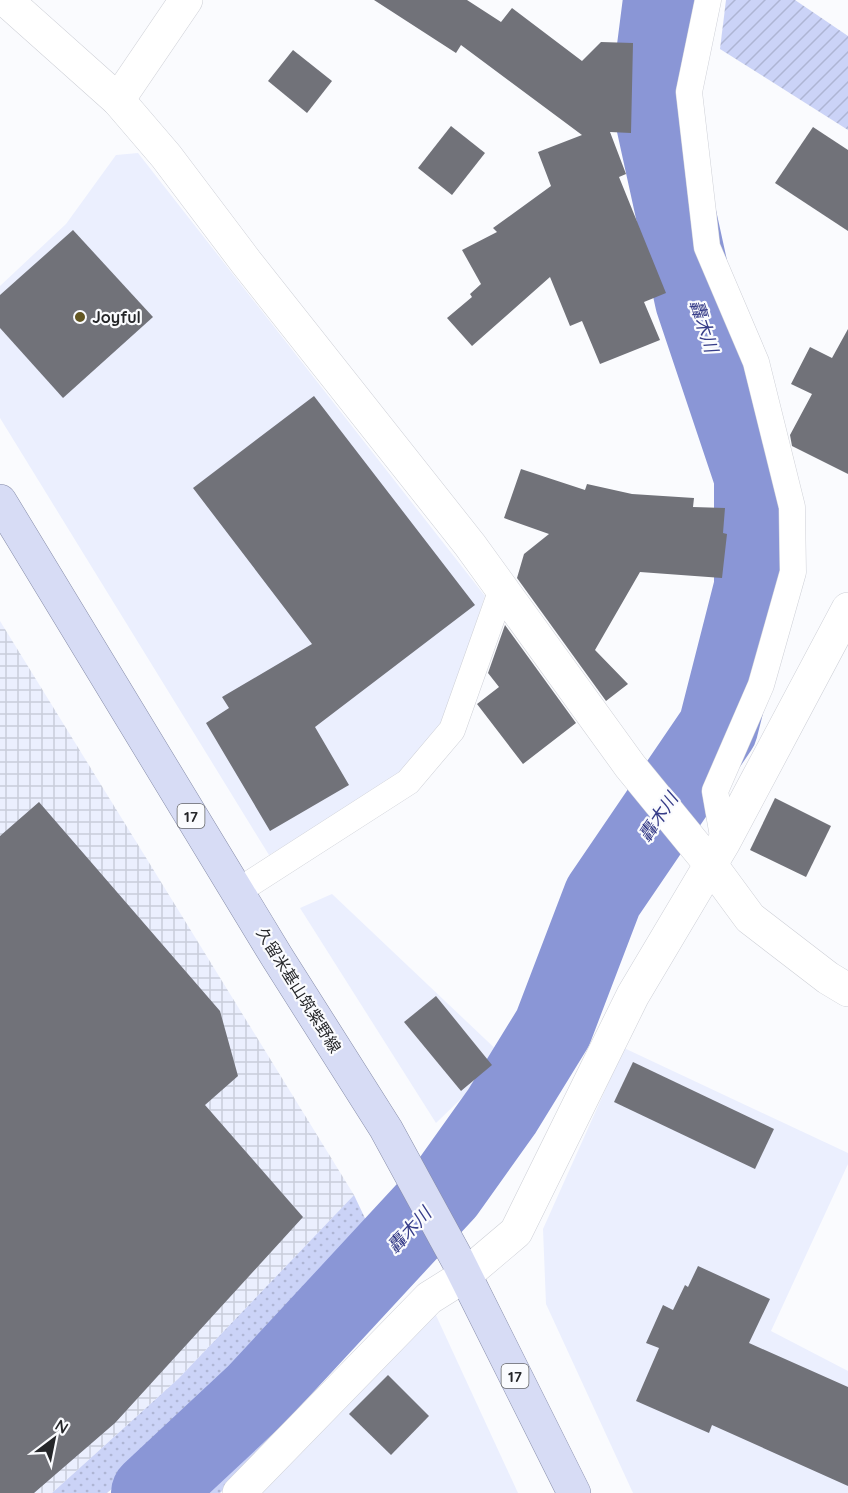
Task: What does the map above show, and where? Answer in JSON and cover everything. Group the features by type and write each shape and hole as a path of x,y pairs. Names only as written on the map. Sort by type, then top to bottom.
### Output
{"main road":[{"name":"久留米基山筑紫野線","path":"0,501 237,892 386,1129 460,1268 574,1493"}],"street":[{"path":"6,0 118,100 166,156 246,262 470,545 630,766 717,854 750,918 828,978 848,990"},
{"path":"118,100 186,0"},
{"path":"239,1493 460,1268 516,1232 633,995 717,854 848,609"}],"lane":[{"path":"708,0 688,92 708,247 756,362 792,507 793,572 761,685 715,791 717,854"},
{"path":"237,892 408,782 452,730 502,589"}],"shaded area":[{"path":"726,0 795,0 848,36 848,130 720,49"},
{"path":"138,153 485,596 440,731 391,782 269,855 0,418 0,286 66,224 116,155"},
{"path":"0,621 354,1195 178,1379 52,1493 0,1493"},
{"path":"332,894 504,1057 436,1123 300,908"},
{"path":"624,1048 848,1153 848,1164 771,1331 848,1371 848,1493 633,1493 546,1304 543,1229"},
{"path":"354,1195 371,1231 238,1377 107,1493 52,1493 178,1379"},
{"path":"434,1311 518,1493 259,1493"},
{"path":"313,1401 220,1493 203,1493"}],"building":[{"path":"374,0 467,0 501,22 512,8 582,61 601,42 633,43 631,133 610,132 626,174 619,177 666,293 644,302 660,340 600,364 582,321 570,326 550,277 472,346 447,318 472,297 470,294 481,284 462,250 497,232 493,228 551,186 538,152 582,135 461,45 456,53"},
{"path":"293,50 332,81 307,113 268,81"},
{"path":"451,126 485,153 452,195 418,168"},
{"path":"813,127 848,150 848,231 775,183"},
{"path":"73,230 153,317 63,398 0,328 0,295"},
{"path":"848,329 848,474 792,446 790,435 812,394 791,384 810,347 832,358"},
{"path":"314,396 475,605 315,727 349,785 270,831 206,723 229,708 222,697 312,644 193,488"},
{"path":"521,469 585,490 587,484 632,494 694,498 693,507 725,508 723,533 727,534 722,578 640,572 595,650 628,684 606,701 517,578 524,554 549,534 504,518"},
{"path":"505,625 576,723 523,764 477,704 499,687 488,673"},
{"path":"775,798 831,826 806,877 750,850"},
{"path":"39,802 220,1011 238,1076 205,1105 303,1217 115,1423 34,1493 0,1493 0,836"},
{"path":"436,996 492,1065 461,1091 404,1022"},
{"path":"633,1062 774,1129 755,1169 614,1102"},
{"path":"698,1266 770,1299 749,1343 848,1387 848,1486 712,1425 709,1433 636,1401 659,1348 646,1343 663,1305 673,1310 685,1285 688,1287"},
{"path":"388,1375 429,1416 391,1455 349,1414"}],"waterway":[{"name":"轟木川","path":"151,1493 257,1394 445,1191 502,1111 553,1028 603,897 718,728 754,587 754,477 695,301 654,114 652,86 663,0"}],"place":[{"name":"Joyful","path":"80,317"}]}
